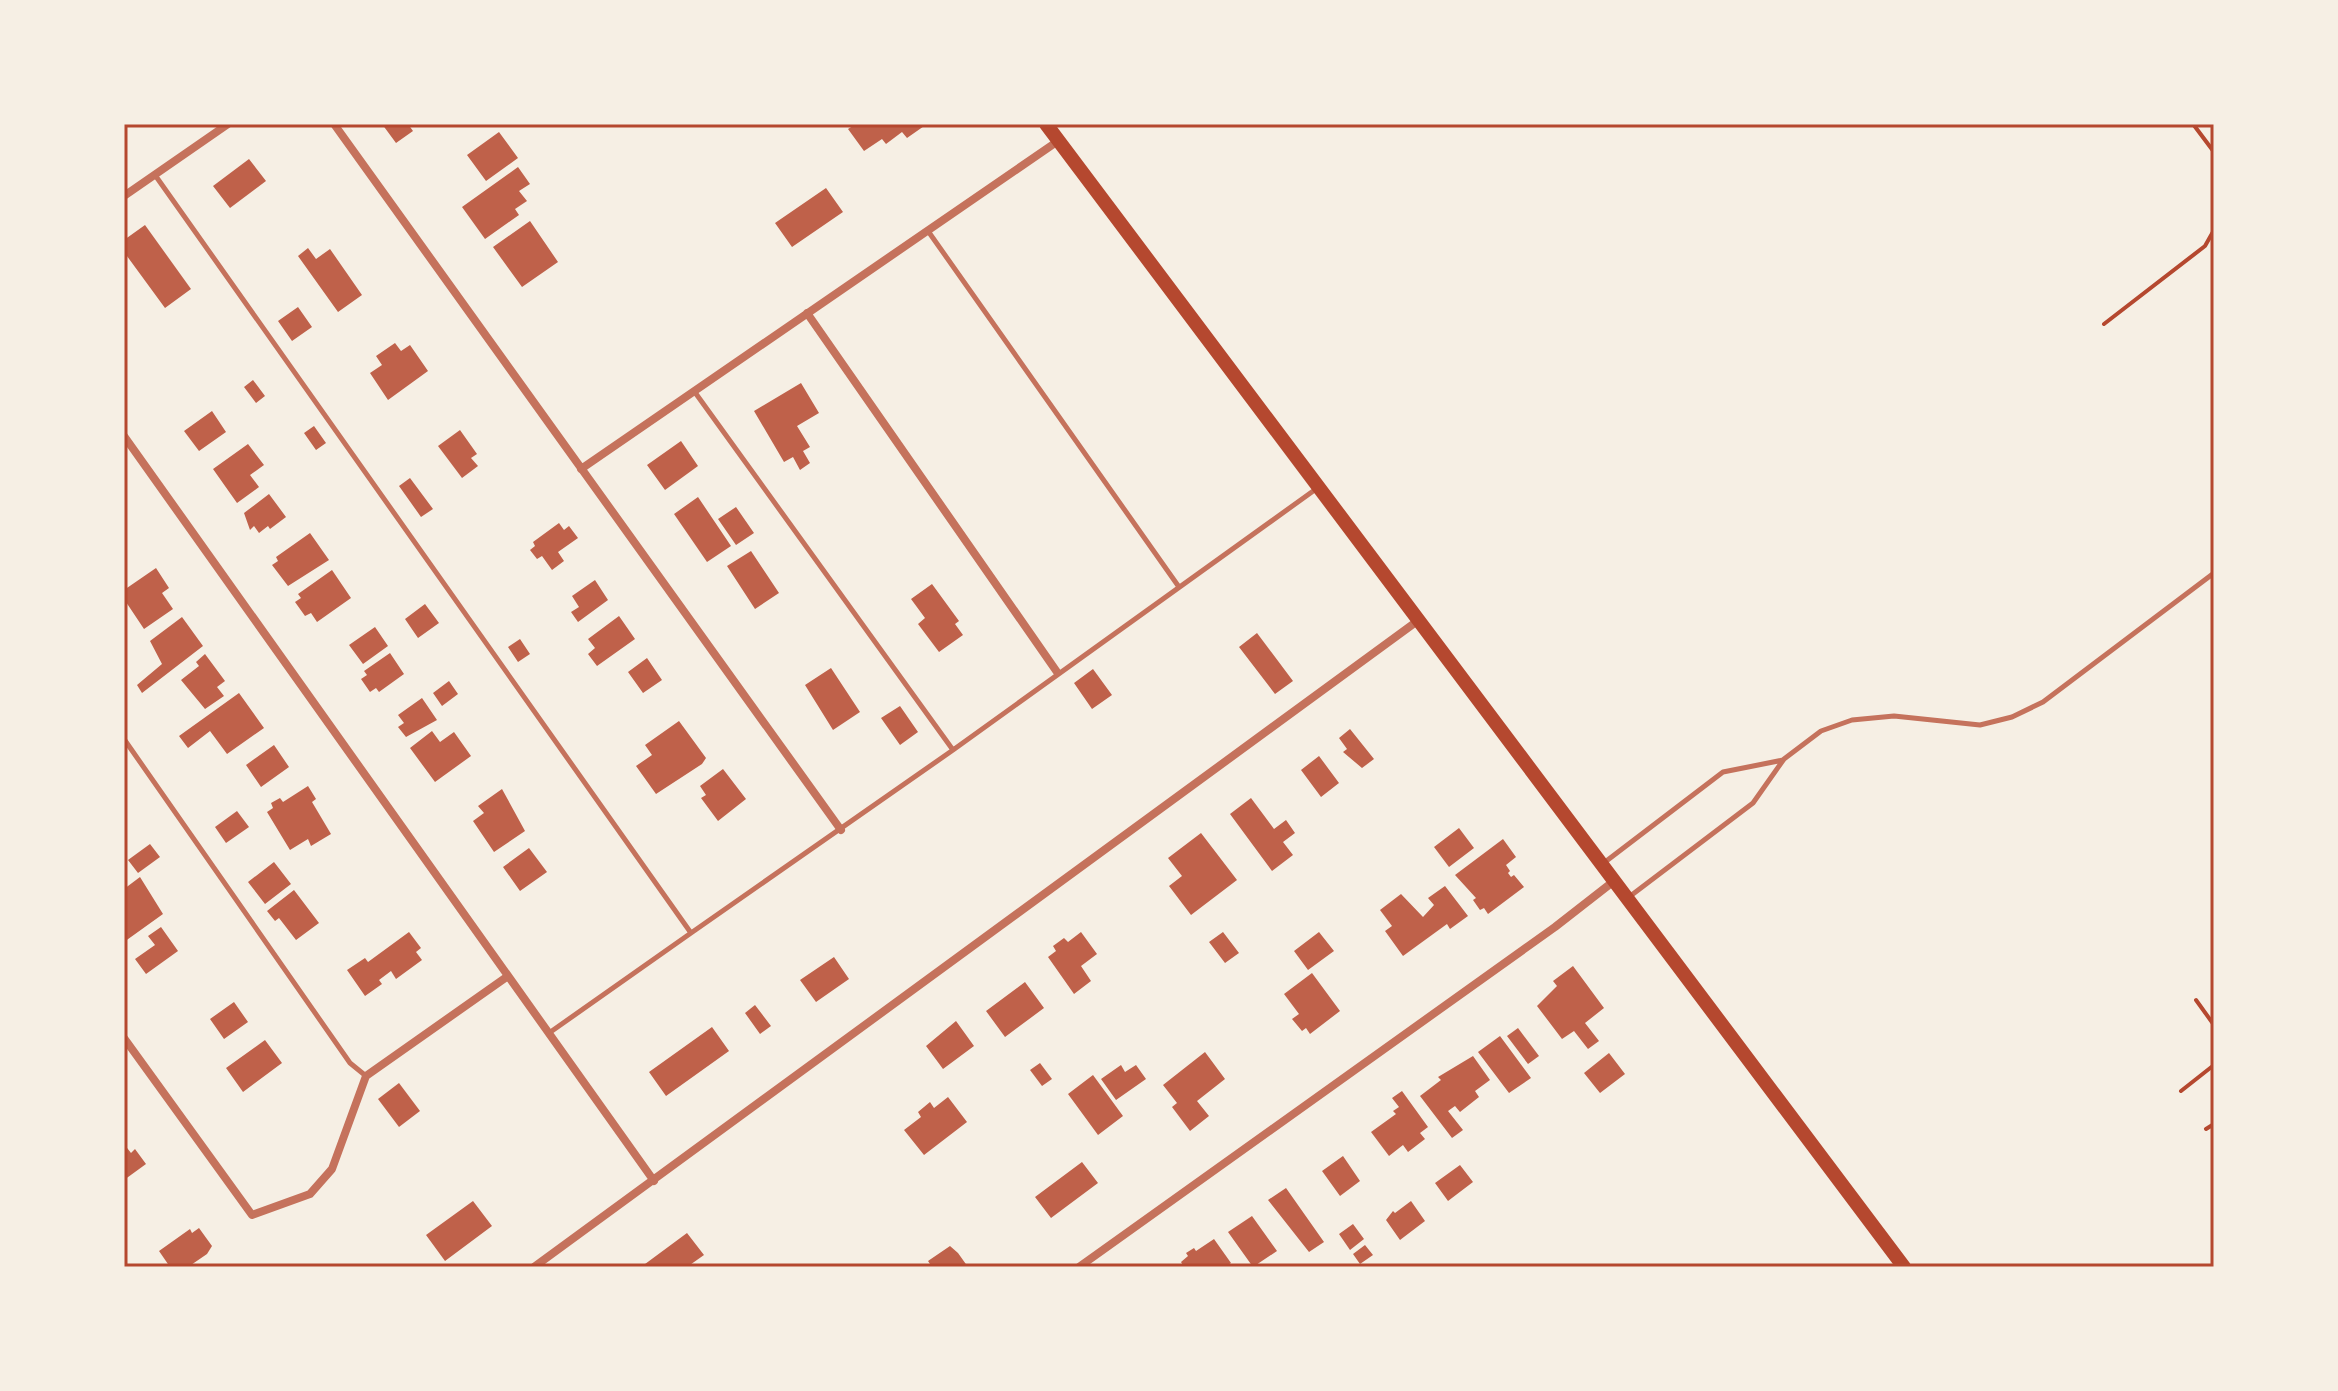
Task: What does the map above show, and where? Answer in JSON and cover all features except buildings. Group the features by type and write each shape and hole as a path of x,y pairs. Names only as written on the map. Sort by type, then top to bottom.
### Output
{"main road":[{"path":"1046,124 1416,622 1904,1267"}],"street":[{"path":"124,196 228,124"},
{"path":"334,124 841,830"},
{"path":"581,469 1058,141"},
{"path":"807,313 1057,672"},
{"path":"124,436 654,1181"},
{"path":"534,1267 1416,622"},
{"path":"1079,1267 1555,927 1614,881"},
{"path":"124,1038 252,1215 310,1194 332,1169 366,1076 508,976"}],"lane":[{"path":"155,174 691,933"},
{"path":"928,230 1179,587"},
{"path":"694,390 953,750"},
{"path":"549,1033 841,830 1317,488"},
{"path":"1627,899 1753,803 1784,759 1821,731 1852,720 1894,716 1980,725 2029,710 2214,573"},
{"path":"124,739 350,1063 366,1076"},
{"path":"1601,865 1723,772 1784,759"}],"path":[{"path":"2193,124 2214,152"},
{"path":"2104,324 2205,246 2214,230"},
{"path":"2196,1000 2214,1025"},
{"path":"2181,1091 2214,1065"},
{"path":"2206,1129 2214,1124"}]}
